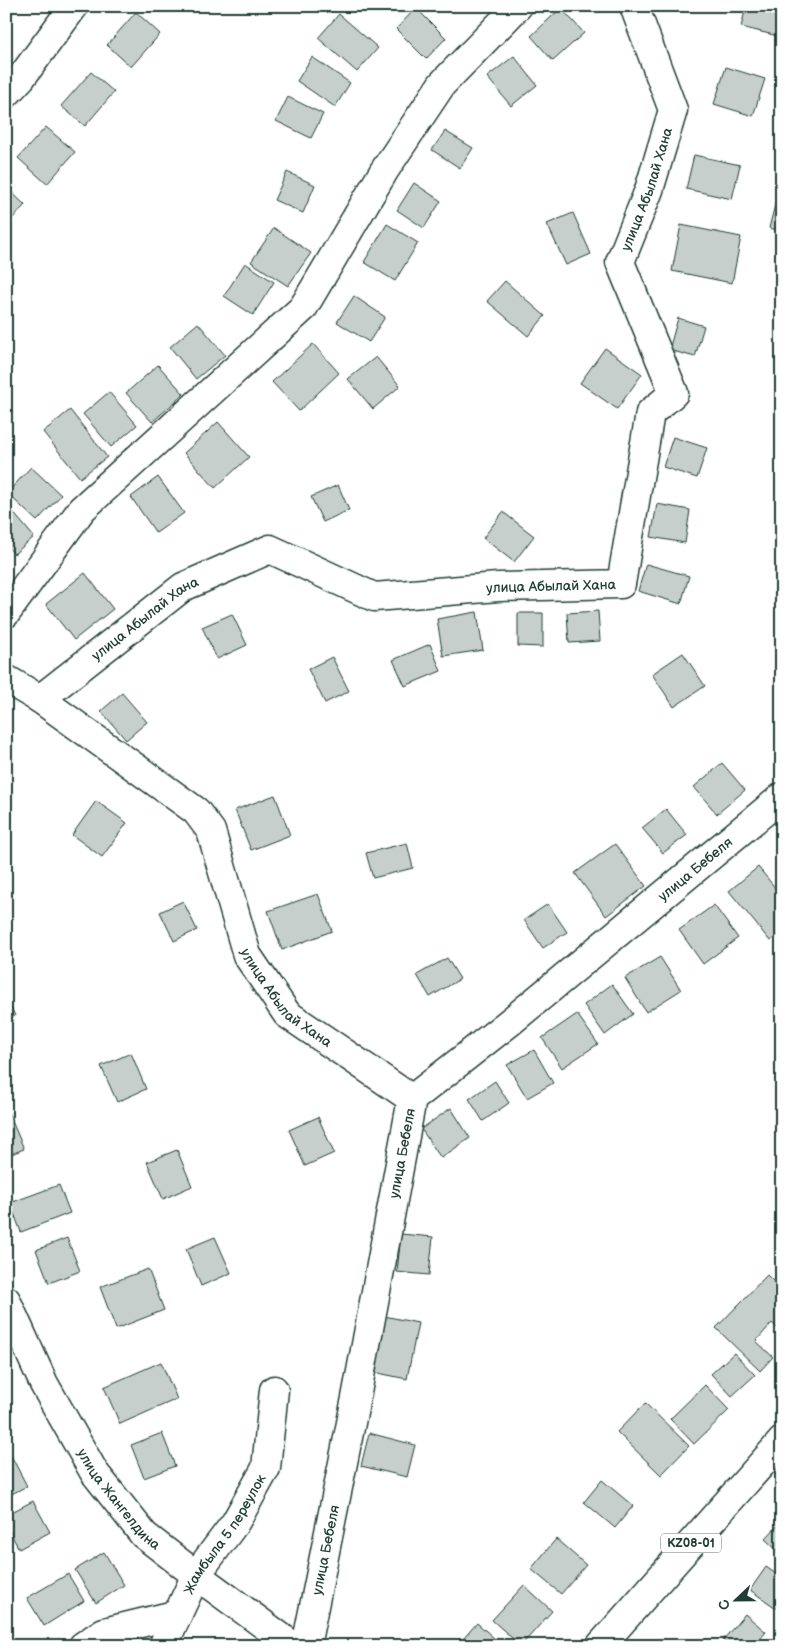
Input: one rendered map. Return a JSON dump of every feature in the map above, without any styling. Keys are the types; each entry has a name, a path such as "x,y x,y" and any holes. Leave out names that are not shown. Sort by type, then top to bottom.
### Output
{"street":[{"path":"11,77 74,6"},
{"path":"6,613 82,509 303,308 384,171 442,84 518,6"},
{"name":"улица Абылай Хана","path":"40,699 183,587 270,549 374,597 498,587 621,584 650,413 674,393 620,262 649,190 674,110 634,6"},
{"name":"улица Абылай Хана","path":"6,679 40,699 196,811 211,831 247,955 287,1014 412,1099"},
{"name":"улица Бебеля","path":"306,1646 356,1398 412,1099 510,1022 782,798"},
{"name":"улица Жангелдина","path":"6,1300 44,1384 94,1472 144,1535 293,1646"},
{"name":"Жамбыла 5 переулок","path":"164,1646 196,1575 235,1523 266,1468 274,1390"},
{"name":"KZ08-01","path":"600,1646 782,1441"},
{"path":"84,1646 104,1632 178,1614"}],"building":[{"path":"746,7 782,16 782,37 741,27"},
{"path":"416,8 446,38 426,59 396,29"},
{"path":"561,8 584,33 553,61 531,36"},
{"path":"136,12 160,34 131,67 107,45"},
{"path":"339,14 378,48 357,72 318,38"},
{"path":"514,56 537,85 511,106 487,77"},
{"path":"312,57 350,83 335,107 297,81"},
{"path":"726,67 765,79 753,116 714,104"},
{"path":"91,72 114,92 85,126 61,106"},
{"path":"288,97 323,114 311,138 276,121"},
{"path":"46,127 75,152 47,184 18,158"},
{"path":"445,131 473,148 460,168 432,150"},
{"path":"694,155 740,165 732,199 686,189"},
{"path":"287,172 315,185 303,213 274,200"},
{"path":"782,178 782,231 769,228"},
{"path":"414,183 441,201 424,228 397,210"},
{"path":"6,187 25,205 6,225"},
{"path":"573,213 591,254 566,265 547,224"},
{"path":"387,224 418,243 395,281 364,262"},
{"path":"681,225 741,237 732,283 672,271"},
{"path":"274,228 311,253 288,286 251,262"},
{"path":"245,263 274,282 253,315 224,296"},
{"path":"505,281 545,316 528,336 487,301"},
{"path":"354,296 385,317 369,342 337,322"},
{"path":"678,318 704,326 695,357 669,350"},
{"path":"198,323 225,355 196,379 170,347"},
{"path":"313,344 339,373 299,411 272,382"},
{"path":"605,348 642,374 617,409 580,383"},
{"path":"376,357 400,386 373,409 348,379"},
{"path":"158,365 184,394 152,422 126,393"},
{"path":"109,392 137,425 111,447 83,414"},
{"path":"70,410 107,457 80,478 43,432"},
{"path":"218,422 249,457 215,488 184,453"},
{"path":"673,437 707,448 697,478 663,467"},
{"path":"31,467 61,495 37,521 7,493"},
{"path":"158,477 184,513 156,533 131,497"},
{"path":"338,485 349,510 323,522 311,497"},
{"path":"657,504 690,510 685,543 651,537"},
{"path":"12,511 34,537 14,554 6,545 6,516"},
{"path":"503,512 534,536 514,562 483,538"},
{"path":"646,564 689,576 681,604 638,591"},
{"path":"85,573 113,609 74,640 46,604"},
{"path":"598,611 600,641 569,643 567,613"},
{"path":"477,612 483,650 443,656 437,619"},
{"path":"518,613 543,613 543,647 518,646"},
{"path":"232,614 247,645 217,659 202,627"},
{"path":"430,644 441,671 405,686 393,660"},
{"path":"683,653 705,686 674,707 652,674"},
{"path":"332,657 349,691 325,703 308,669"},
{"path":"122,693 147,722 126,740 101,711"},
{"path":"722,763 745,790 717,814 694,787"},
{"path":"275,795 290,835 251,850 235,810"},
{"path":"96,801 127,823 102,857 72,835"},
{"path":"666,809 687,835 663,853 642,828"},
{"path":"407,843 413,868 373,878 366,853"},
{"path":"615,844 646,886 606,916 575,873"},
{"path":"758,867 782,896 782,932 770,941 729,891"},
{"path":"318,894 332,931 282,950 268,911"},
{"path":"183,901 197,930 174,941 160,912"},
{"path":"548,904 567,932 543,948 524,920"},
{"path":"714,905 738,938 703,964 679,930"},
{"path":"660,957 681,990 646,1012 625,978"},
{"path":"447,958 460,979 430,997 417,975"},
{"path":"612,984 633,1014 605,1035 584,1005"},
{"path":"6,996 15,1016 6,1020"},
{"path":"577,1014 598,1044 562,1068 542,1038"},
{"path":"534,1050 553,1083 527,1098 507,1065"},
{"path":"131,1053 146,1089 117,1102 101,1066"},
{"path":"495,1081 509,1103 483,1121 469,1099"},
{"path":"451,1108 470,1138 441,1158 421,1129"},
{"path":"8,1112 24,1149 6,1156 6,1113"},
{"path":"318,1117 334,1153 305,1166 289,1130"},
{"path":"177,1150 192,1186 163,1199 147,1162"},
{"path":"59,1185 70,1213 21,1232 10,1203"},
{"path":"401,1234 433,1237 429,1275 397,1272"},
{"path":"215,1237 231,1273 201,1286 186,1249"},
{"path":"67,1238 80,1271 49,1283 36,1250"},
{"path":"148,1269 164,1310 116,1329 100,1287"},
{"path":"767,1275 782,1290 782,1333 772,1323 756,1341 773,1357 760,1371 716,1328"},
{"path":"384,1316 418,1323 407,1379 373,1372"},
{"path":"734,1353 755,1375 732,1396 711,1374"},
{"path":"161,1362 177,1399 120,1424 104,1387"},
{"path":"705,1385 729,1410 694,1444 670,1419"},
{"path":"645,1403 689,1446 661,1475 617,1432"},
{"path":"162,1433 175,1466 144,1478 131,1445"},
{"path":"369,1433 415,1445 407,1477 361,1466"},
{"path":"6,1446 27,1486 6,1497"},
{"path":"602,1480 633,1506 615,1528 584,1502"},
{"path":"33,1501 50,1532 19,1549 6,1525 6,1515"},
{"path":"782,1521 782,1555 765,1539"},
{"path":"556,1539 586,1565 561,1594 531,1569"},
{"path":"104,1552 124,1585 96,1603 75,1570"},
{"path":"766,1567 782,1578 782,1612 750,1590"},
{"path":"68,1574 84,1601 44,1626 27,1598"},
{"path":"524,1585 552,1611 521,1646 492,1620"},
{"path":"745,1614 766,1632 754,1646 730,1646 723,1640"},
{"path":"477,1623 503,1646 457,1646"}]}
